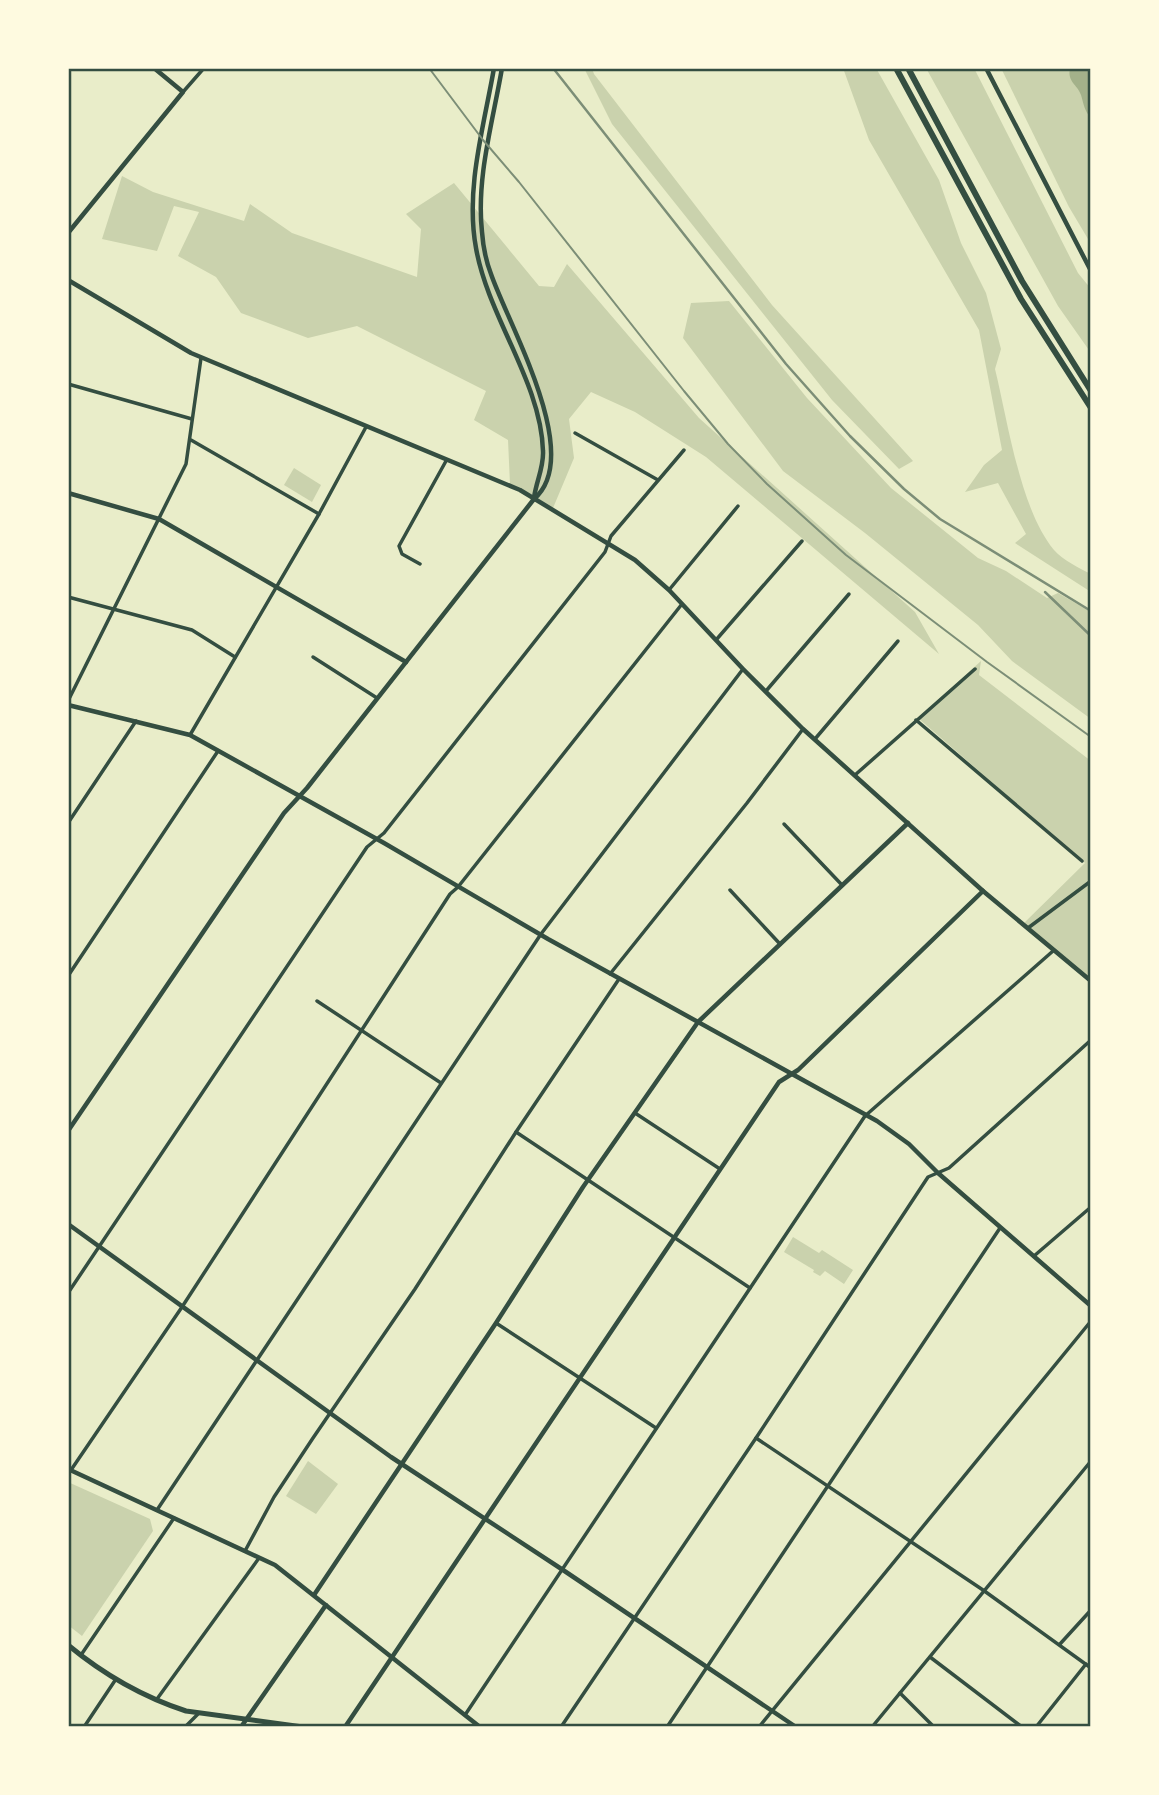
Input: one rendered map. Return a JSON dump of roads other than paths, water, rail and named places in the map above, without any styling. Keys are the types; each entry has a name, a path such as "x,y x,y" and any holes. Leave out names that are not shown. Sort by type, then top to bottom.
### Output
{"highway":[{"path":"897,68 1021,299 1091,408"},
{"path":"908,68 1022,281 1091,391"}],"main road":[{"path":"68,1645 116,1679 156,1700 199,1713 303,1727"}],"street":[{"path":"154,68 183,92"},
{"path":"68,233 204,68"},
{"path":"494,68 474,185 475,242 485,281 540,423 543,459 534,499"},
{"path":"68,1130 284,814 544,489 550,468 548,421 540,394 491,274 482,232 483,184 502,68"},
{"path":"986,68 1091,271"},
{"path":"68,280 201,358 520,490 635,560 670,590 803,729 983,891 1091,981"},
{"path":"201,358 186,464 68,703 190,735 610,974 877,1121 909,1144 938,1173 1091,1306"},
{"path":"68,384 192,419"},
{"path":"190,735 319,514 366,427"},
{"path":"575,433 658,480"},
{"path":"190,440 319,514"},
{"path":"68,1293 367,847 377,839 604,552 611,536 684,450"},
{"path":"420,564 402,554 399,546 446,461"},
{"path":"68,493 159,519 406,662"},
{"path":"670,590 738,506"},
{"path":"716,640 802,541"},
{"path":"766,691 849,594"},
{"path":"68,597 192,630 235,657"},
{"path":"480,1727 275,1565 70,1469 182,1307 450,894 682,604"},
{"path":"815,739 898,641"},
{"path":"313,657 377,698"},
{"path":"157,1510 541,934 743,668"},
{"path":"855,775 975,669"},
{"path":"916,720 1082,862"},
{"path":"68,823 136,721"},
{"path":"610,974 803,729"},
{"path":"68,976 218,751"},
{"path":"314,1595 496,1323 583,1187 590,1181 698,1022 908,823"},
{"path":"784,824 842,886"},
{"path":"1027,928 1091,881"},
{"path":"730,890 780,944"},
{"path":"345,1727 779,1082 798,1070 983,891"},
{"path":"465,1715 865,1116 1052,951"},
{"path":"245,1551 274,1497 619,979"},
{"path":"317,1001 441,1083"},
{"path":"561,1727 929,1177 949,1168 1091,1040"},
{"path":"635,1113 720,1169"},
{"path":"516,1132 750,1288"},
{"path":"1034,1256 1091,1207"},
{"path":"68,1224 402,1464 796,1727"},
{"path":"667,1727 1000,1228"},
{"path":"759,1727 1091,1321"},
{"path":"496,1323 656,1428"},
{"path":"756,1438 983,1590 1091,1668"},
{"path":"872,1727 1091,1461"},
{"path":"81,1656 174,1518"},
{"path":"156,1700 259,1558"},
{"path":"241,1727 326,1605"},
{"path":"1060,1644 1091,1610"},
{"path":"930,1657 1022,1727"},
{"path":"1036,1727 1086,1664"},
{"path":"84,1727 116,1679"},
{"path":"900,1693 934,1727"},
{"path":"185,1727 199,1713"}],"tram line":[{"path":"429,68 483,140 684,391 728,444 767,484 846,555 1091,737"}],"railway":[{"path":"553,68 786,364 850,436 904,489 940,519 1091,611"},
{"path":"1045,592 1091,636"}]}
